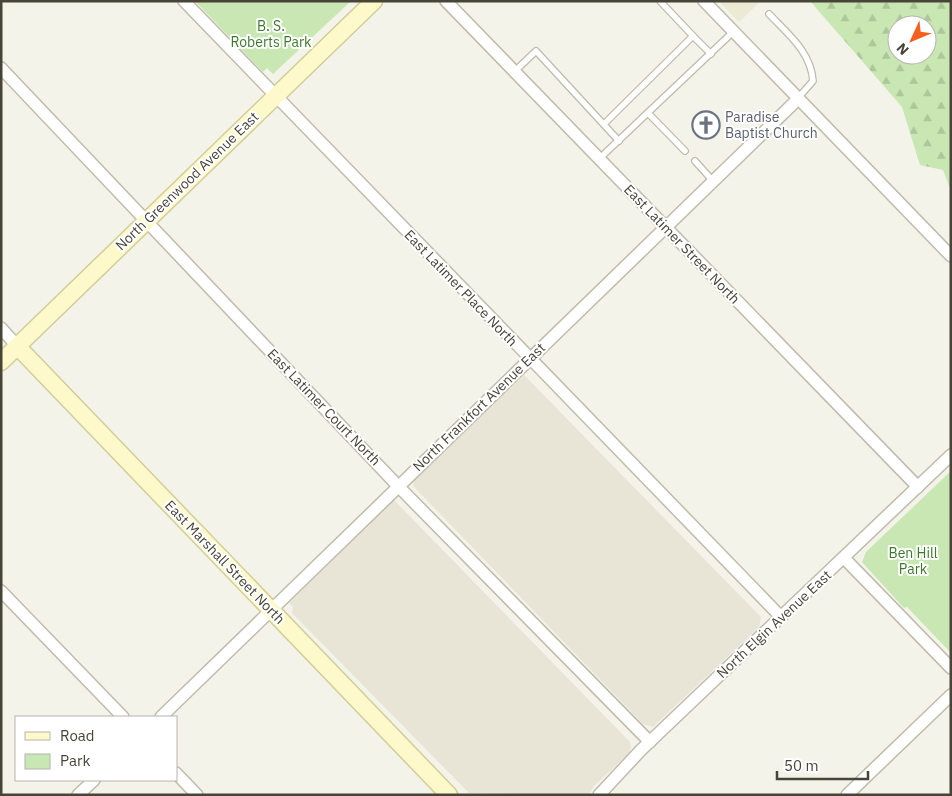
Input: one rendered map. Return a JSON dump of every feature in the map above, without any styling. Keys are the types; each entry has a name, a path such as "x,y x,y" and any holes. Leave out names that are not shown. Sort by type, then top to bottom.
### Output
{"street":[{"name":"East Latimer Place North","path":"184,1 528,359 781,617"},
{"name":"North Greenwood Avenue East","path":"1,362 374,1"},
{"name":"East Latimer Street North","path":"446,1 600,158 664,228 918,487"},
{"path":"704,1 951,256"},
{"name":"East Latimer Court North","path":"1,68 398,486 650,742"},
{"name":"North Frankfort Avenue East","path":"162,716 270,609 798,99"},
{"name":"East Marshall Street North","path":"1,328 449,795"},
{"name":"North Elgin Avenue East","path":"598,795 650,742 951,454"},
{"path":"844,558 951,668"},
{"path":"1,591 121,716"},
{"path":"846,795 951,695"},
{"path":"178,775 197,795"},
{"path":"78,795 93,781"}],"lane":[{"path":"660,1 711,54"},
{"path":"769,14 805,54 811,66 813,81 810,88 798,99"},
{"path":"600,158 733,32"},
{"path":"604,124 694,36"},
{"path":"515,71 536,51 619,141"},
{"path":"648,113 685,151"},
{"path":"695,161 714,181"}],"shaded area":[{"path":"719,1 761,1 739,22"},
{"path":"524,375 761,617 759,627 653,727 643,724 413,486 414,481"},
{"path":"394,500 630,742 629,753 594,786 589,795 469,793 292,613 293,607 289,603"}],"green space":[{"name":"B. S. Roberts Park","path":"195,1 351,1 273,74 267,68 263,72"},
{"path":"810,1 951,1 951,191 943,170 920,165 902,107"},
{"name":"Ben Hill Park","path":"951,471 951,653 907,607 904,608 862,562 866,552"}],"place":[{"name":"Paradise Baptist Church","path":"706,125"}]}
